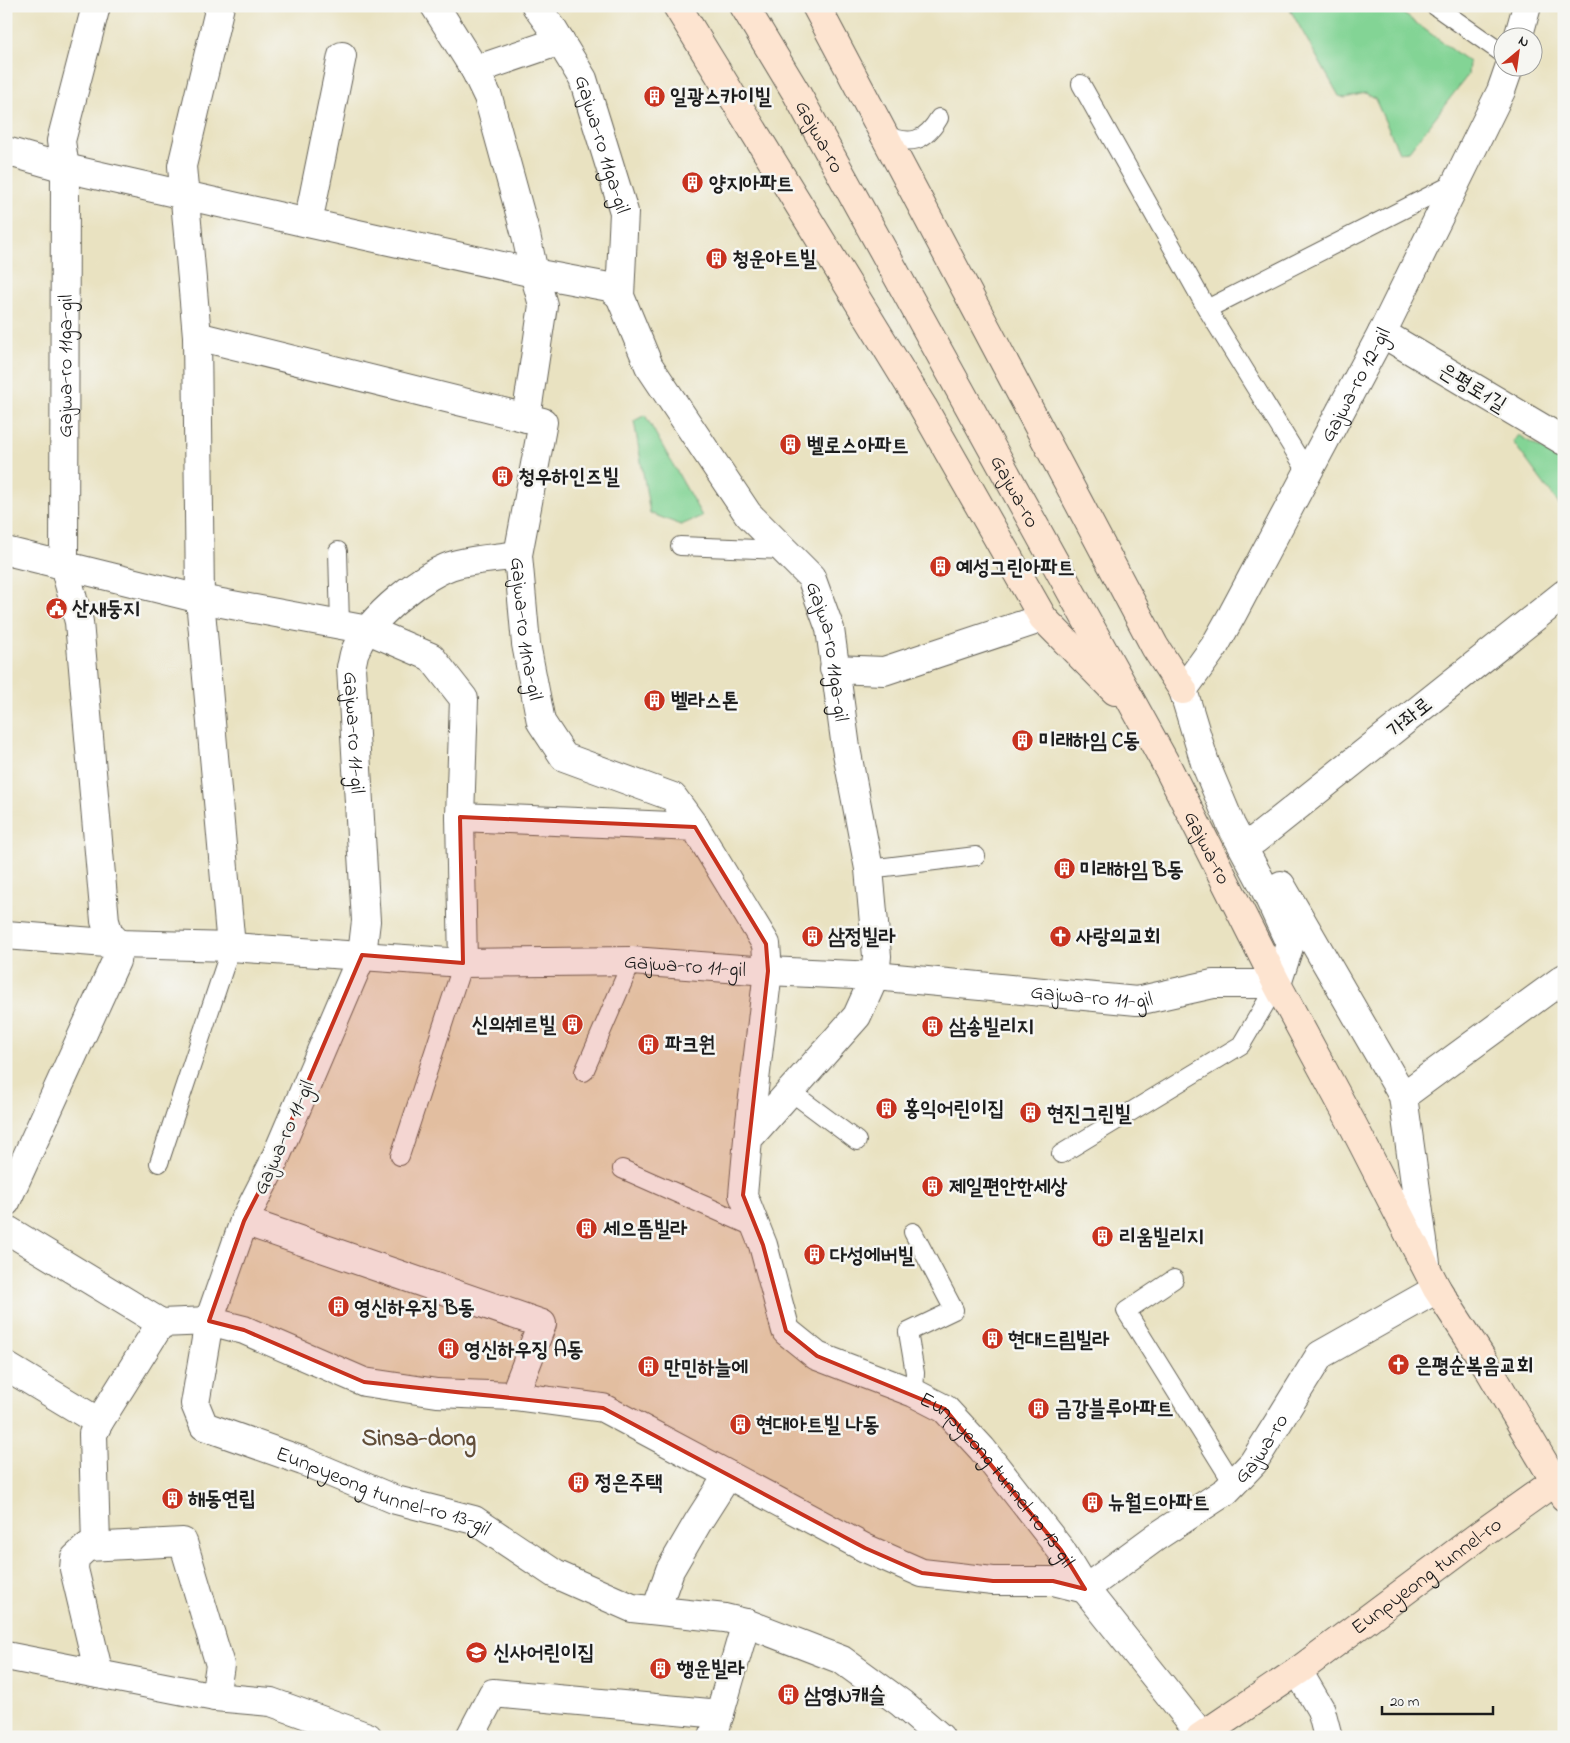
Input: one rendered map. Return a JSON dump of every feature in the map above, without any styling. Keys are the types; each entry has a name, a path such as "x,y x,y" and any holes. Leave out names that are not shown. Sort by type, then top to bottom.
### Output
{"main road":[{"path":"677,6 923,407 1043,618 1140,717"},
{"name":"Gajwa-ro","path":"744,6 797,94 1168,768 1277,984 1354,1127 1432,1279 1561,1484"},
{"path":"816,6 1155,647 1183,690"},
{"name":"Eunpyeong tunnel-ro","path":"1202,1736 1298,1671 1481,1534 1561,1484"}],"street":[{"name":"Gajwa-ro 11ga-gil","path":"64,565 65,168 61,141 96,6"},
{"path":"220,6 182,166 186,194 197,336 200,599 231,947"},
{"path":"435,6 475,70 488,97 543,305 534,420 518,555"},
{"name":"Gajwa-ro 11ga-gil","path":"536,6 583,79 624,212 620,296 649,366 748,514 811,577 830,629 846,748 869,869 877,956 876,976"},
{"path":"1521,28 1527,6"},
{"path":"475,70 560,41"},
{"path":"308,223 342,56"},
{"name":"Gajwa-ro 12-gil","path":"1183,690 1214,647 1382,333 1458,182 1502,91 1506,78"},
{"path":"6,151 65,168 308,223 534,273 609,287 620,296"},
{"name":"은평로1길","path":"1382,333 1564,441"},
{"path":"197,336 534,420"},
{"path":"6,551 200,599 368,630 431,657 464,699 460,817 463,962"},
{"name":"Gajwa-ro 11na-gil","path":"368,630 392,604 420,582 456,565 518,555 526,644 541,722 564,757 673,797 695,827 766,944 768,972 748,1139"},
{"path":"6,1202 116,961 119,944 110,934 105,921 79,622 64,565"},
{"name":"가좌로","path":"1255,840 1564,594"},
{"path":"834,669 884,671 1043,618"},
{"name":"Gajwa-ro 11-gil","path":"209,1321 244,1221 272,1166 362,955 366,921 351,668 356,649 368,630"},
{"path":"1183,690 1201,715 1255,840 1403,1096 1564,978"},
{"name":"Gajwa-ro","path":"1183,690 1205,763 1232,826 1263,885 1290,944 1277,984"},
{"path":"460,817 695,827"},
{"name":"Gajwa-ro 11-gil","path":"6,935 119,944 231,947 463,962 632,961 768,972 876,976 1137,1001 1214,984 1277,984"},
{"path":"876,976 857,1016 748,1139 743,1195 758,1229 786,1331 817,1356 914,1393"},
{"name":"Gajwa-ro","path":"1232,1483 1253,1463 1320,1355 1432,1279 1403,1096"},
{"path":"244,1221 542,1324 514,1396"},
{"path":"6,1230 161,1323 93,1434 89,1548"},
{"name":"Eunpyeong tunnel-ro 13-gil","path":"161,1323 209,1321 244,1330 364,1382 437,1392 514,1396 603,1408 865,1548 922,1573 993,1581 1053,1581 1085,1589"},
{"name":"Eunpyeong tunnel-ro 13-gil","path":"209,1321 195,1404 204,1426 302,1460 396,1500 474,1520 555,1574 632,1608 725,1618 746,1623"},
{"path":"6,1366 99,1422"},
{"name":"Eunpyeong tunnel-ro 13-gil","path":"914,1393 945,1409 982,1449 1061,1550 1085,1589 1176,1706 1202,1736"},
{"path":"656,1610 670,1570 728,1475"},
{"path":"1085,1589 1156,1537 1226,1491 1232,1483"},
{"path":"99,1674 74,1569 75,1558 89,1548 183,1542 220,1665 215,1697"},
{"path":"470,1737 493,1694 716,1726 746,1623 842,1660 901,1703 940,1737"},
{"path":"6,1656 215,1697 271,1702 368,1737"},
{"path":"1298,1671 1320,1710 1328,1737"}],"lane":[{"path":"1435,6 1492,46"},
{"path":"1081,84 1208,309 1308,473"},
{"path":"884,134 898,141 913,140 923,137 932,130 939,118"},
{"path":"1208,309 1458,182"},
{"path":"680,546 785,550"},
{"path":"338,551 340,625"},
{"path":"869,869 976,856"},
{"path":"158,1163 231,947"},
{"path":"584,1072 632,961"},
{"path":"400,1156 463,962"},
{"name":"Gajwa-ro","path":"1061,1154 1241,1044 1277,984"},
{"path":"790,1091 857,1141"},
{"path":"622,1169 758,1229"},
{"name":"Eunpyeong tunnel-ro 13-gil","path":"913,1232 954,1310 908,1332 915,1373 914,1393"},
{"name":"Gajwa-ro","path":"1174,1279 1126,1311 1232,1483"}],"highlighted area":[{"path":"460,817 695,827 766,944 768,971 743,1195 763,1245 786,1331 817,1356 945,1409 1061,1550 1085,1589 1053,1581 993,1581 922,1573 865,1548 603,1408 364,1382 244,1330 209,1321 244,1221 272,1166 362,955 463,963"}],"green space":[{"path":"1288,6 1393,6 1469,62 1468,75 1409,151 1399,152 1375,99 1365,93 1345,98 1339,96"},
{"path":"645,415 702,516 681,525 650,513 634,421"},
{"path":"1518,435 1564,462 1564,511 1513,442"}],"place":[{"name":"일광스카이빌","path":"654,96"},
{"name":"양지아파트","path":"693,183"},
{"name":"청운아트빌","path":"716,258"},
{"name":"벨로스아파트","path":"791,445"},
{"name":"청우하인즈빌","path":"502,476"},
{"name":"예성그린아파트","path":"940,567"},
{"name":"산새둥지","path":"56,608"},
{"name":"벨라스톤","path":"655,700"},
{"name":"미래하임 C동","path":"1023,740"},
{"name":"미래하임 B동","path":"1064,869"},
{"name":"삼정빌라","path":"812,936"},
{"name":"사랑의교회","path":"1060,936"},
{"name":"신의쉐르빌","path":"572,1024"},
{"name":"삼송빌리지","path":"933,1026"},
{"name":"파크원","path":"649,1044"},
{"name":"홍익어린이집","path":"887,1108"},
{"name":"현진그린빌","path":"1031,1113"},
{"name":"제일편안한세상","path":"933,1186"},
{"name":"세으뜸빌라","path":"587,1228"},
{"name":"리움빌리지","path":"1103,1236"},
{"name":"다성에버빌","path":"814,1255"},
{"name":"영신하우징 B동","path":"338,1307"},
{"name":"현대드림빌라","path":"992,1339"},
{"name":"영신하우징 A동","path":"448,1349"},
{"name":"은평순복음교회","path":"1399,1365"},
{"name":"만민하늘에","path":"648,1367"},
{"name":"금강블루아파트","path":"1039,1408"},
{"name":"현대아트빌 나동","path":"740,1424"},
{"name":"정은주택","path":"579,1482"},
{"name":"해동연립","path":"172,1498"},
{"name":"뉴월드아파트","path":"1092,1502"},
{"name":"신사어린이집","path":"477,1652"},
{"name":"행운빌라","path":"661,1668"},
{"name":"삼영N캐슬","path":"788,1695"}],"district":[{"name":"Sinsa-dong","path":"419,1437"}]}
